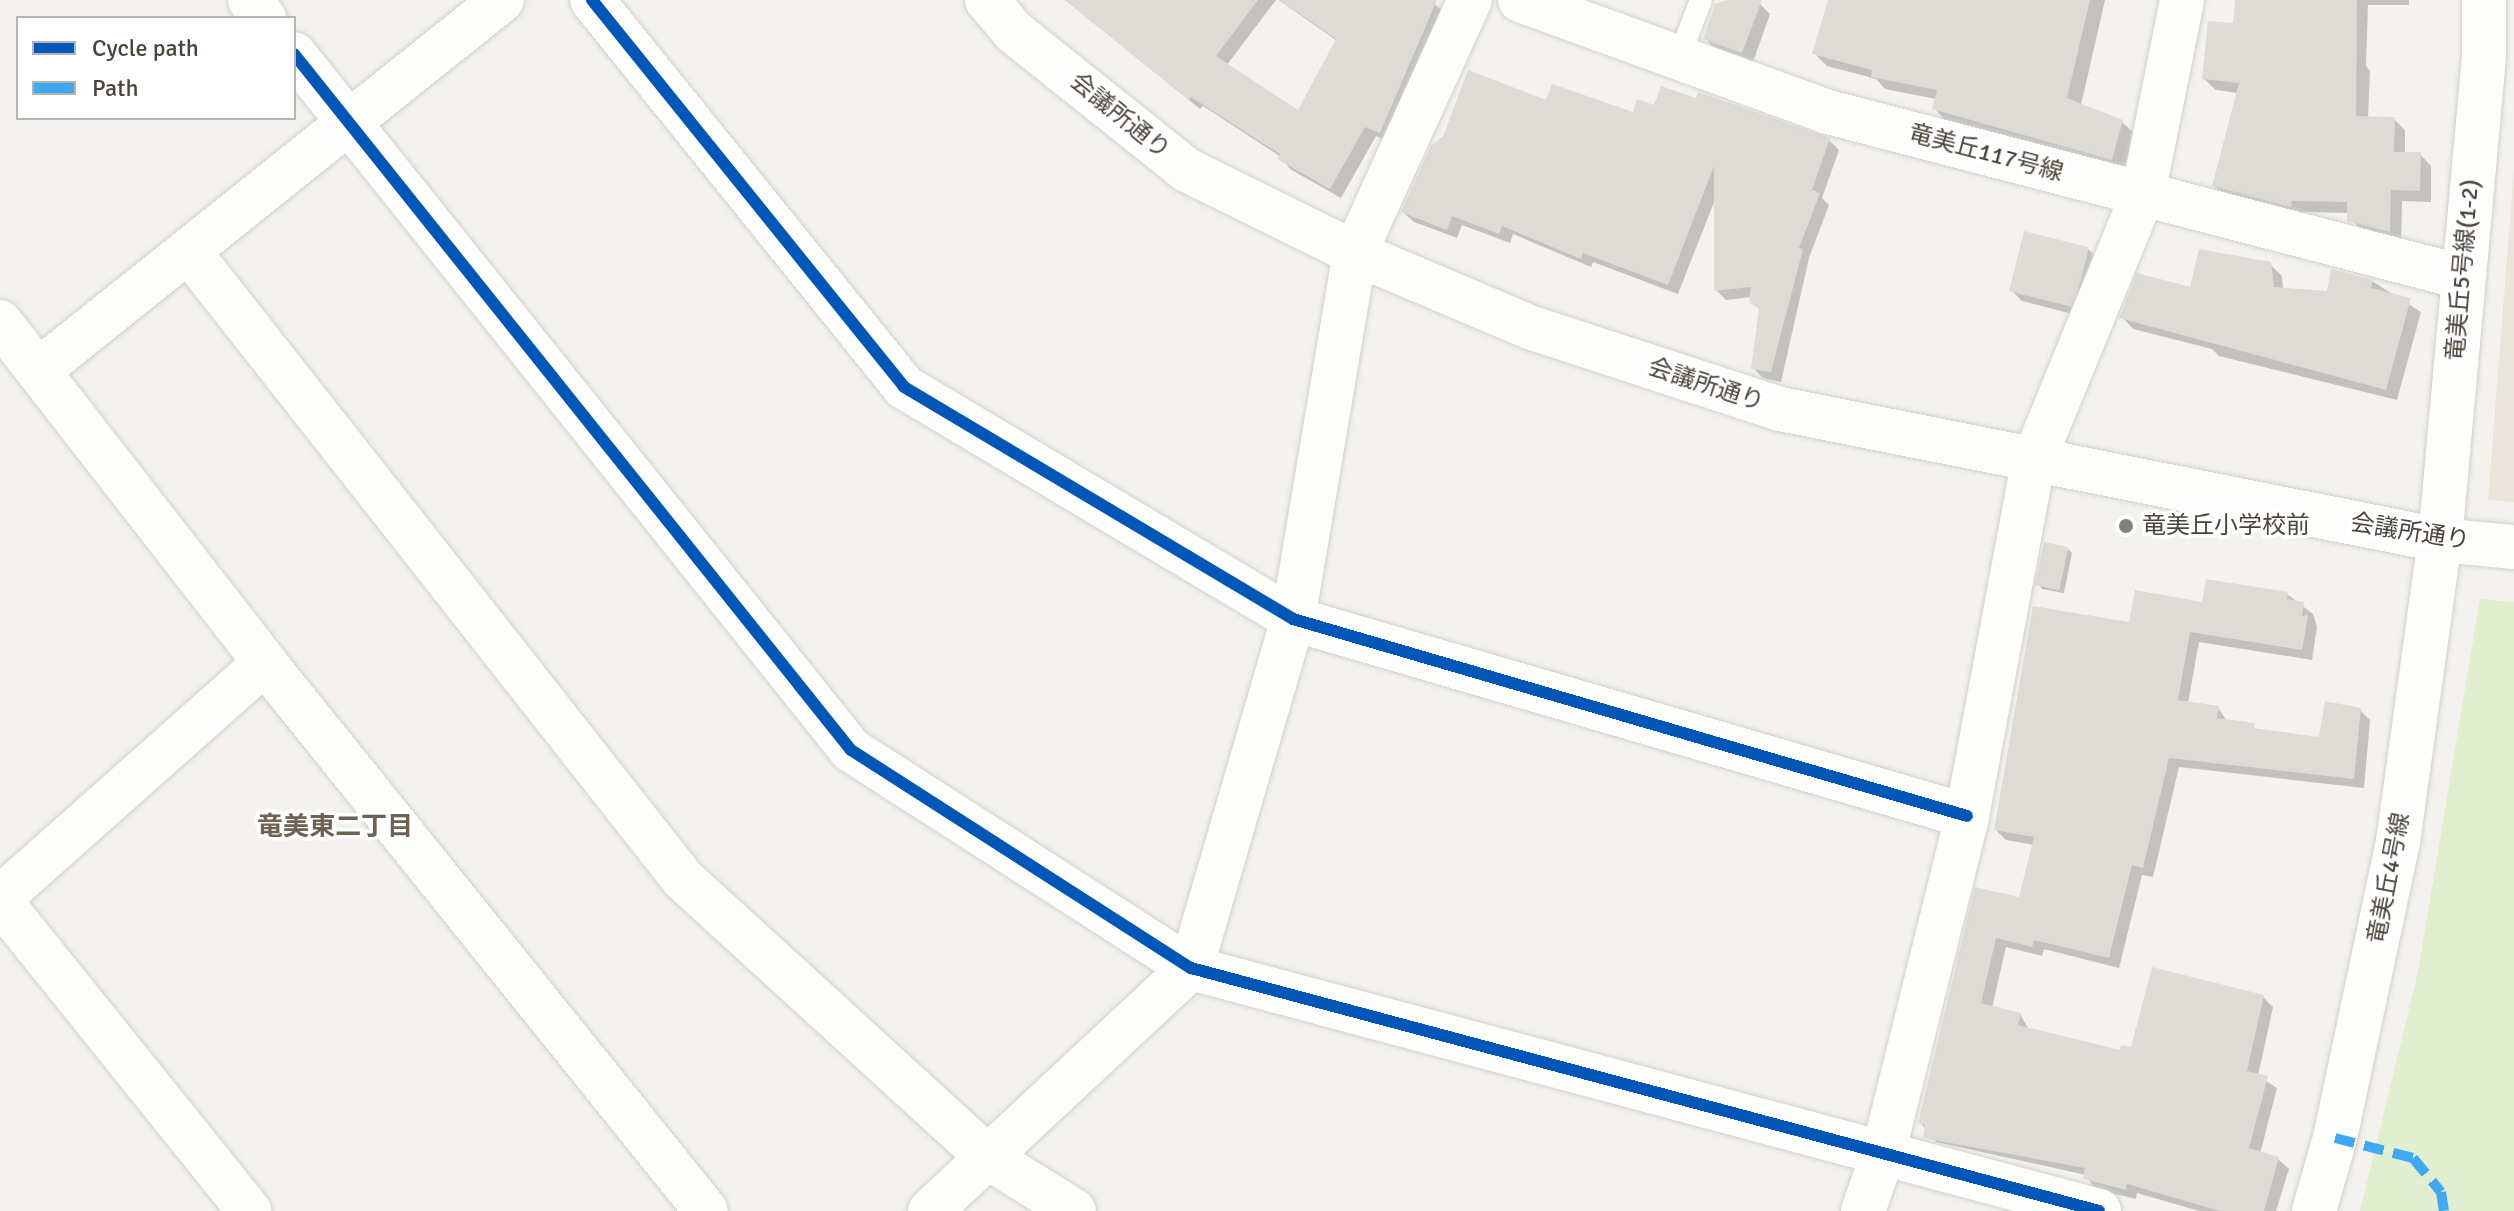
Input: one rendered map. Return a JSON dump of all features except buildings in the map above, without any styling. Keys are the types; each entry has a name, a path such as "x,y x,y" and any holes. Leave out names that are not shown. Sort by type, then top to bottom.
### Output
{"street":[{"path":"250,0 262,16"},
{"path":"39,370 190,253 502,0"},
{"path":"592,0 904,387 1293,619 1967,816"},
{"name":"会議所通り","path":"987,0 1014,32 1187,170 1355,253 1532,328 1780,409 2033,462 2440,540 2514,547"},
{"path":"930,1211 1191,968 1293,619 1355,253 1470,0"},
{"name":"竜美丘117号線","path":"1520,0 1828,112 2462,277"},
{"path":"1863,1211 1883,1154 1967,816 2033,462 2143,194 2182,0"},
{"name":"竜美丘5号線(1-2)","path":"2440,540 2484,0"},
{"path":"296,56 851,750 1191,968 2099,1211"},
{"path":"190,253 683,879 989,1158 1074,1211"},
{"path":"0,322 265,663 706,1211"},
{"name":"竜美丘4号線","path":"2314,1211 2335,1138 2398,842 2440,540"},
{"path":"249,1211 0,899 265,663"}],"lane":[{"path":"1679,57 1701,0"}],"shaded area":[{"path":"2514,169 2514,502 2488,500"}],"green space":[{"path":"2480,599 2514,602 2514,1211 2360,1211 2418,972"}],"marked path":[{"path":"2335,1138 2413,1158 2441,1192 2444,1211"}],"cycle path":[{"path":"592,0 904,387 1293,619 1967,816"},
{"path":"296,56 851,750 1191,968 2099,1211"}],"place":[{"name":"竜美丘小学校前","path":"2126,526"}],"district":[{"name":"竜美東二丁目","path":"335,828"}]}
